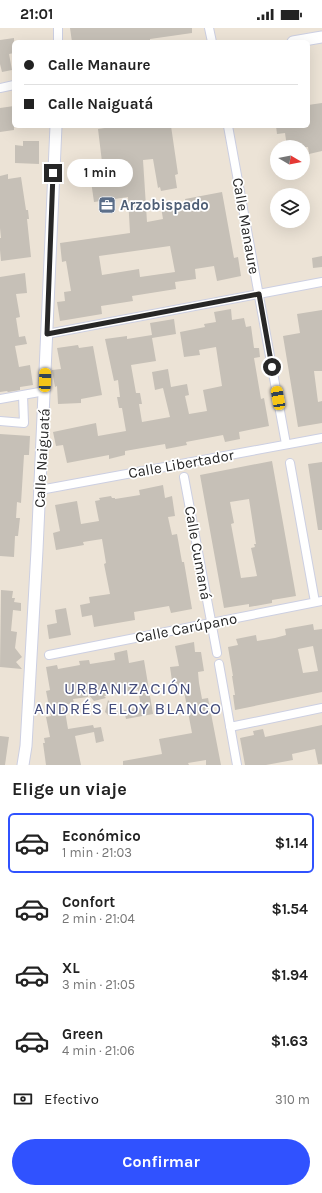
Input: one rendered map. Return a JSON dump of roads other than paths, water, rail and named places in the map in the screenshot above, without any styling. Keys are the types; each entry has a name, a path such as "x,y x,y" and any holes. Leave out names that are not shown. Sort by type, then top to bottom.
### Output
{"street":[{"path":"58,28 58,40"},
{"path":"209,28 212,40"},
{"path":"304,40 322,37"},
{"path":"0,88 12,86"},
{"name":"Calle Naiguatá","path":"23,765 26,738 40,490 56,128"},
{"name":"Calle Manaure","path":"228,128 286,444"},
{"path":"47,334 322,282"},
{"path":"0,399 45,391"},
{"path":"0,422 24,423 23,395"},
{"name":"Calle Libertador","path":"40,490 322,438"},
{"path":"290,463 318,602"},
{"name":"Calle Cumaná","path":"184,477 217,653"},
{"name":"Calle Carúpano","path":"49,655 318,602"},
{"path":"219,664 237,765"},
{"path":"230,727 322,708"}],"place":[{"name":"Arzobispado","path":"107,205"}],"district":[{"name":"URBANIZACIÓN ANDRÉS ELOY BLANCO","path":"128,698"}]}
